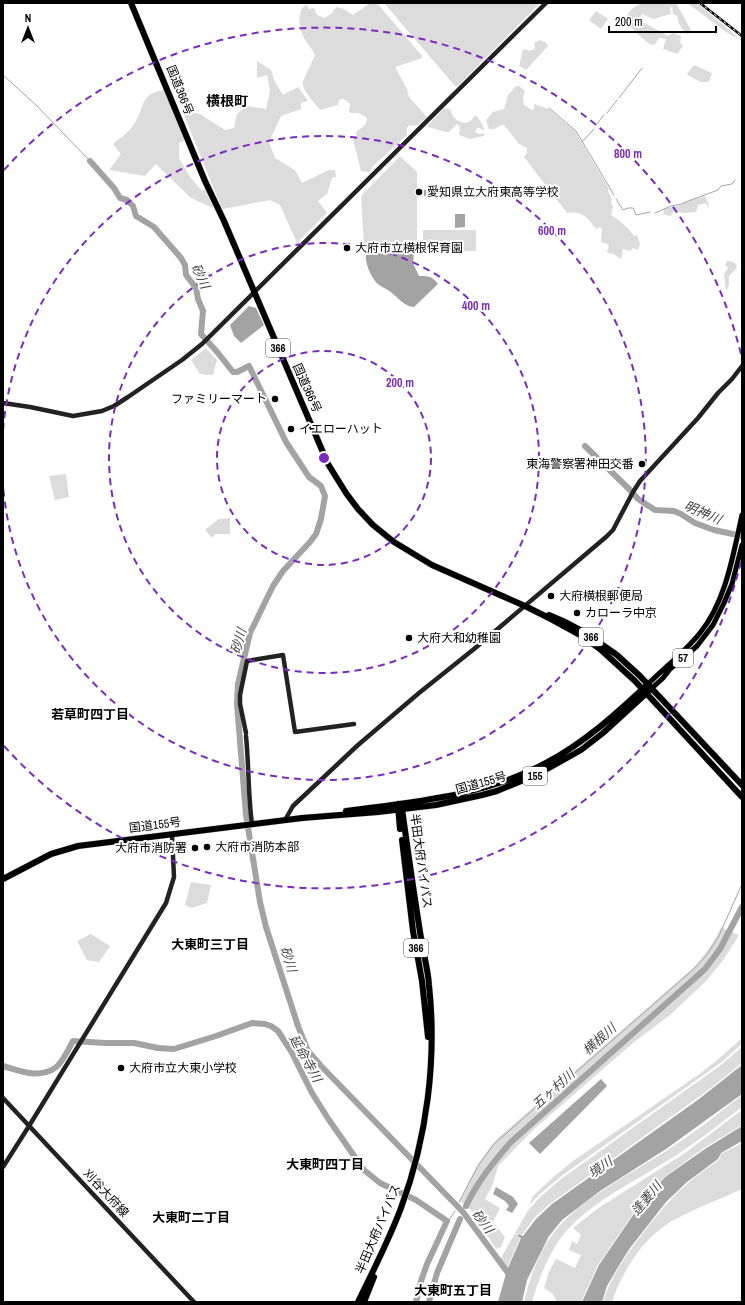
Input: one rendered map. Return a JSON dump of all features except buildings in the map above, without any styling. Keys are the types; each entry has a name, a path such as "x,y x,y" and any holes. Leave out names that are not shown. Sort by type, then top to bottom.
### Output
{"highway":[{"name":"国道366号","path":"131,3 202,175 224,221 328,464 358,509 373,525 412,554 432,565 525,606 588,640 647,689"},
{"path":"647,689 742,785"},
{"path":"647,689 742,797"},
{"name":"国道155号","path":"3,879 41,859 71,848 89,844 172,835 327,814 448,803 497,791 538,774 581,750 603,733 647,689"},
{"name":"半田大府パイパス","path":"358,1302 403,1202 415,1165 420,1143 427,1092 428,1033 413,930 399,807"},
{"name":"366","path":"354,1302 394,1224"},
{"name":"366","path":"364,1302 394,1224"}],"main road":[{"name":"57","path":"647,689 692,643 705,627 716,607 725,584 742,516"},
{"name":"57","path":"647,689 663,678 670,669 697,646 713,625 732,584 742,545"}],"street":[{"path":"3,403 73,416 102,411 114,406 182,360 204,342 546,3"},
{"path":"285,820 293,806 358,746 613,530 640,481 698,418 742,366"},
{"path":"252,824 249,803 249,763 246,735 240,704 240,695 247,661 283,655 295,732 354,724"},
{"path":"3,1167 166,903 174,877 172,835"},
{"name":"刈谷大府線","path":"3,1098 194,1302"}],"shaded area":[{"path":"370,3 377,3 422,56 422,58 395,67 407,89 409,97 427,117 417,126 409,125 407,128 407,135 372,167 370,172 361,171 353,139 357,135 356,132 366,124 366,117 358,113 349,112 350,104 346,100 342,99 339,100 338,105 320,110 304,88 303,81 315,55 303,36 299,20 300,12 304,6 307,5 309,9 314,8 317,15 325,18 332,13 336,7 344,9 353,15"},
{"path":"384,3 540,3 458,86 455,86"},
{"path":"642,3 676,3 691,30 691,32 687,34 679,24 677,16 673,14 672,7 670,8 671,14 653,19 642,14 639,19 667,36 673,33 681,36 680,43 683,46 677,54 663,49 666,39 659,38 655,44 651,45 633,30 627,19 628,14 633,8"},
{"path":"687,3 697,3 741,40 729,34"},
{"path":"596,11 608,19 601,29 589,20"},
{"path":"540,40 545,42 548,46 526,70 519,66 523,49 534,49 534,43"},
{"path":"257,61 271,70 275,82 283,95 298,87 308,101 301,103 301,109 281,116 269,142 275,158 295,170 302,183 329,170 335,170 336,177 332,178 327,194 318,201 327,213 297,243 280,205 270,200 222,209 182,110 200,114 225,130 234,128 237,114 247,106 266,109 270,91 267,75 257,78"},
{"path":"694,65 712,73 709,82 700,82 687,74"},
{"path":"516,86 519,86 525,91 523,97 524,105 532,110 534,109 534,104 549,109 575,131 609,189 608,191 613,207 611,215 624,224 634,236 637,235 640,244 638,250 633,248 630,251 623,249 621,259 612,253 607,252 609,245 601,242 602,229 600,227 596,229 587,218 581,214 567,213 524,157 527,153 527,148 519,144 504,125 494,129 489,129 486,120 493,112 504,109 508,95"},
{"path":"164,90 185,140 179,143 179,158 190,177 202,191 206,189 214,206 213,208 191,198 156,164 145,176 109,170 121,154 113,144 132,127 146,99 156,92"},
{"path":"444,108 449,109 458,121 465,123 472,120 474,116 477,116 483,126 484,131 477,128 475,132 479,134 484,133 484,136 470,139 459,135 460,127 457,124 449,132 428,127 428,125"},
{"path":"400,156 417,172 417,246 364,247 361,196"},
{"path":"705,196 709,205 708,208 706,203 698,205 696,212 684,213 674,211 670,216 663,214 664,209 682,205 683,203"},
{"path":"423,230 476,230 476,251 427,251 427,245 423,245"},
{"path":"727,261 734,262 737,266 729,276 729,285 726,291 724,274 728,268 725,265"},
{"path":"206,348 217,360 213,375 200,374 191,360"},
{"path":"66,474 69,497 55,500 49,476"},
{"path":"230,518 230,534 215,534 212,538 205,530 219,519"},
{"path":"191,882 211,885 207,903 191,908 185,905"},
{"path":"721,927 739,935 724,959 706,981 670,1015 633,1043 533,1130 498,1166 493,1184 485,1199 500,1208 493,1222 505,1237 501,1247 496,1249 471,1210 460,1201 478,1164 498,1138 693,968 709,949"},
{"path":"91,934 110,946 99,962 87,960 77,941"},
{"path":"742,1038 742,1044 719,1064 560,1177 529,1206 533,1196 573,1161 698,1075"},
{"path":"742,1047 742,1063 711,1088 551,1203 535,1217 522,1235 517,1233 516,1236 520,1238 507,1268 501,1258 527,1212 539,1198 561,1179 721,1065"},
{"path":"742,1095 742,1107 681,1152 597,1204 572,1225 558,1242 548,1260 532,1302 524,1302 528,1285 537,1261 550,1238 560,1225 587,1201 666,1151"},
{"path":"742,1110 742,1125 704,1148 664,1177 641,1202 598,1265 581,1302 557,1302 553,1294 544,1288 548,1274 556,1259 575,1268 581,1255 569,1250 572,1241 577,1244 581,1235 573,1228 597,1209 685,1153"},
{"path":"742,1143 742,1189 674,1220 653,1235 644,1244 628,1266 616,1290 612,1302 603,1302 611,1281 623,1261 650,1224 668,1203 691,1181 719,1160 721,1154"}],"water":[{"path":"437,185 446,185 446,190 456,190 456,196 424,196 424,190 437,190"},
{"path":"455,214 465,214 465,227 455,228"},
{"path":"368,253 414,253 413,263 419,276 430,277 438,284 414,307 407,305 375,281 367,265 366,255"},
{"path":"249,306 256,308 264,325 241,343 234,336 230,325"},
{"path":"742,1065 742,1094 666,1149 600,1191 562,1220 549,1236 527,1280 522,1302 498,1302 507,1270 521,1238 517,1236 518,1234 523,1236 536,1219 552,1204 699,1099"},
{"path":"601,1079 607,1086 540,1154 529,1143"},
{"name":"逢妻川","path":"742,1126 742,1141 721,1153 718,1159 687,1182 666,1202 630,1248 607,1286 602,1302 582,1302 599,1265 642,1202 665,1177 705,1149"},
{"path":"496,1187 513,1197 518,1204 512,1213 506,1210 509,1206 505,1201 493,1194"}],"waterway":[{"path":"619,98 642,68"},
{"name":"砂川","path":"3,75 36,105 90,161"},
{"path":"607,113 617,100"},
{"path":"549,108 576,131 614,195"},
{"path":"596,125 604,115"},
{"path":"582,142 594,129"},
{"name":"砂川","path":"90,161 114,188 120,198 127,200 133,206 136,216 154,227 181,258 185,265 186,275 196,288 198,299 203,311 201,334 233,372 237,372 249,366 286,442 309,477 321,486 325,496 321,519 316,534 283,571 273,586 250,633 238,684 237,704 246,815 260,902 266,927 298,1026 308,1051 463,1212 511,1277"},
{"path":"655,213 718,190 721,186 732,184 735,180"},
{"path":"616,199 623,210 633,208 636,215 650,212"},
{"name":"明神川","path":"585,446 638,499 655,510 674,511 695,523 714,530 742,536"},
{"name":"横根川","path":"459,1202 478,1166 494,1144 695,968 705,957 718,938 742,884"},
{"name":"五ヶ村川","path":"466,1206 486,1172 511,1142 705,969 720,949 742,907"},
{"name":"延命寺川","path":"3,1066 36,1074 49,1071 58,1066 73,1041 134,1043 158,1048 174,1049 252,1023 271,1026 278,1031 291,1051 312,1093 364,1170 380,1183 416,1200 447,1221 427,1264 416,1302"},
{"name":"横根川","path":"447,1223 455,1211"},
{"name":"五ヶ村川","path":"429,1302 437,1273 460,1219"}],"railway":[{"path":"700,3 742,36"}],"place":[{"name":"愛知県立大府東高等学校","path":"419,192"},
{"name":"大府市立横根保育園","path":"347,248"},
{"name":"ファミリーマート","path":"275,399"},
{"name":"イエローハット","path":"291,429"},
{"name":"東海警察署神田交番","path":"642,464"},
{"name":"大府横根郵便局","path":"551,596"},
{"name":"カローラ中京","path":"577,613"},
{"name":"大府大和幼稚園","path":"409,638"},
{"name":"大府市消防本部","path":"207,847"},
{"name":"大府市消防署","path":"195,848"},
{"name":"大府市立大東小学校","path":"121,1068"}],"district":[{"name":"横根町","path":"227,101"},
{"name":"若草町四丁目","path":"90,714"},
{"name":"大東町三丁目","path":"210,944"},
{"name":"大東町四丁目","path":"325,1164"},
{"name":"大東町二丁目","path":"191,1217"},
{"name":"大東町五丁目","path":"453,1290"}],"water label":[{"name":"境川","path":"600,1167"}]}
